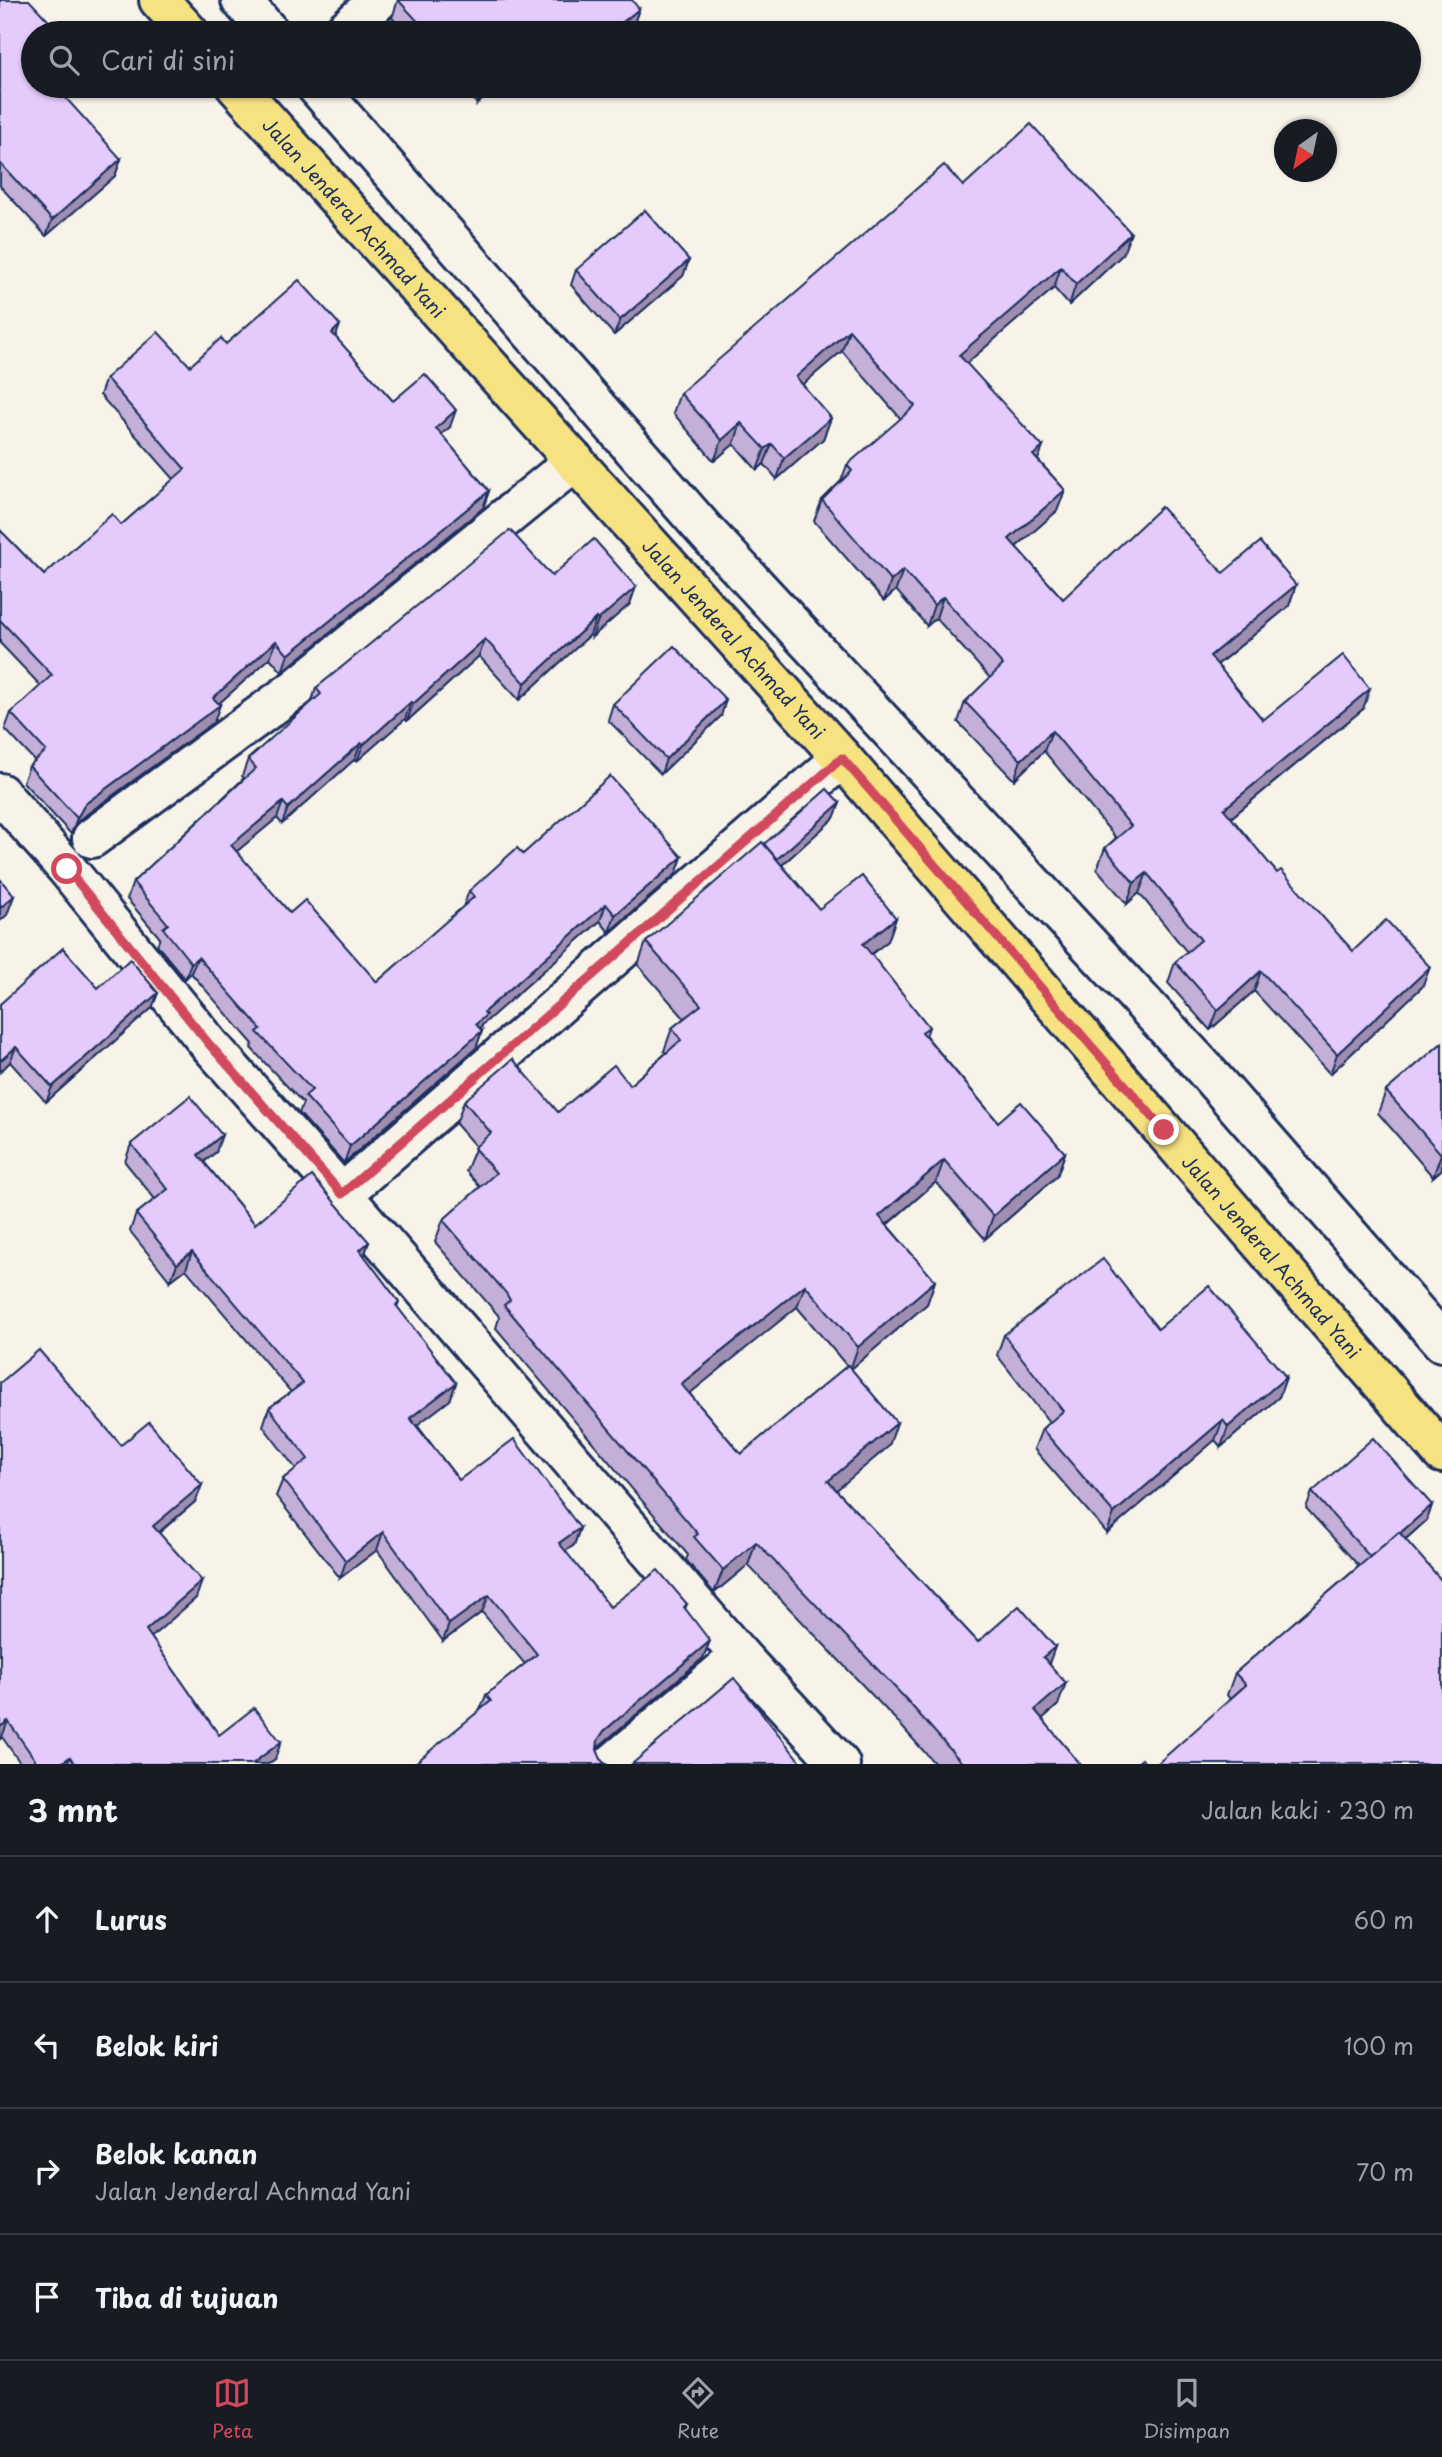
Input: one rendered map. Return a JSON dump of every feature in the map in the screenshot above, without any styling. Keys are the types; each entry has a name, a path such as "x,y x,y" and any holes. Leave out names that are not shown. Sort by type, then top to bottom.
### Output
{"main road":[{"path":"159,0 178,21"},
{"name":"Jalan Jenderal Achmad Yani","path":"247,98 842,758 1442,1453"}],"street":[{"path":"241,0 259,21"},
{"path":"355,21 379,0"},
{"path":"326,98 706,533 1201,1065 1442,1342"},
{"path":"92,838 294,690 575,461"},
{"path":"342,1194 842,758"},
{"path":"0,793 67,869 209,1044 342,1194 740,1656 840,1764"},
{"path":"612,1764 740,1656"}],"building":[{"path":"0,0 29,0 49,21 21,21 21,98 66,98 121,159 52,220 0,163"},
{"path":"398,0 632,0 639,9 624,21 417,21"},
{"path":"1031,124 1131,233 1076,284 1061,267 959,355 1043,447 1033,455 1065,490 1009,539 1063,599 1161,507 1223,573 1260,542 1296,585 1210,656 1263,720 1343,655 1370,689 1224,809 1277,873 1281,870 1353,951 1386,920 1430,967 1337,1054 1261,971 1218,1010 1175,962 1201,940 1147,873 1134,883 1105,848 1131,826 1052,731 1021,760 965,702 1003,665 943,597 934,605 903,570 891,581 822,500 852,471 847,465 915,406 849,330 796,377 831,418 784,458 772,444 765,449 741,423 722,440 680,393 944,165 963,186"},
{"path":"645,210 689,260 620,320 576,270"},
{"path":"299,280 340,325 332,333 393,401 425,374 456,410 436,428 489,491 288,655 276,641 213,698 220,705 85,804 77,818 29,766 46,751 11,713 52,675 0,620 0,530 44,575 112,514 121,525 185,469 106,378 158,332 190,366 221,338 226,344"},
{"path":"510,530 552,576 594,539 636,587 598,620 596,618 525,683 485,639 413,704 411,702 363,745 361,743 288,808 283,802 231,845 290,913 305,900 377,982 474,897 469,891 517,848 523,854 610,776 682,857 615,915 606,904 484,1012 486,1015 476,1024 482,1031 350,1146 305,1096 312,1090 257,1032 261,1029 198,957 191,963 163,928 168,924 133,882 256,768 248,759 321,694 316,688"},
{"path":"674,646 726,700 666,759 613,704"},
{"path":"827,789 840,803 777,859 764,844"},
{"path":"762,842 819,909 862,876 896,918 863,944 929,1027 922,1032 998,1122 1021,1102 1065,1153 993,1216 944,1160 879,1216 935,1281 858,1347 805,1285 681,1384 741,1454 848,1365 897,1423 828,1481 978,1642 1019,1606 1055,1647 1043,1657 1066,1683 1035,1710 1080,1764 963,1764 904,1697 756,1542 723,1570 694,1537 698,1534 504,1305 510,1300 506,1293 443,1220 496,1173 474,1148 491,1133 464,1101 513,1059 558,1112 614,1065 630,1085 681,1040 672,1028 701,1005 646,942"},
{"path":"0,879 14,896 0,908"},
{"path":"63,948 98,988 130,959 158,993 52,1087 16,1047 0,1061 0,1004"},
{"path":"1442,1043 1442,1154 1441,1154 1386,1091"},
{"path":"190,1096 222,1135 198,1155 255,1224 312,1176 369,1242 360,1250 399,1302 396,1305 456,1383 410,1418 459,1480 514,1439 580,1528 559,1543 610,1607 658,1570 687,1604 684,1607 710,1641 604,1731 598,1740 597,1750 606,1764 414,1764 491,1701 486,1695 537,1654 489,1595 449,1624 383,1532 346,1561 283,1479 308,1459 269,1408 303,1383 192,1252 177,1264 136,1214 168,1189 131,1144"},
{"path":"1103,1259 1158,1329 1209,1286 1286,1377 1228,1427 1223,1420 1114,1513 1042,1429 1063,1411 1004,1335"},
{"path":"39,1350 121,1445 149,1422 202,1485 153,1526 202,1581 146,1630 219,1735 254,1708 281,1742 252,1764 75,1764 70,1757 60,1764 38,1764 8,1721 0,1727 0,1383"},
{"path":"1373,1438 1432,1505 1370,1557 1312,1492"},
{"path":"1399,1532 1442,1581 1442,1764 1157,1764 1246,1685 1235,1673"},
{"path":"734,1678 802,1764 632,1764"}],"route":[{"path":"67,869 209,1044 342,1194 842,758 1164,1130"}]}
